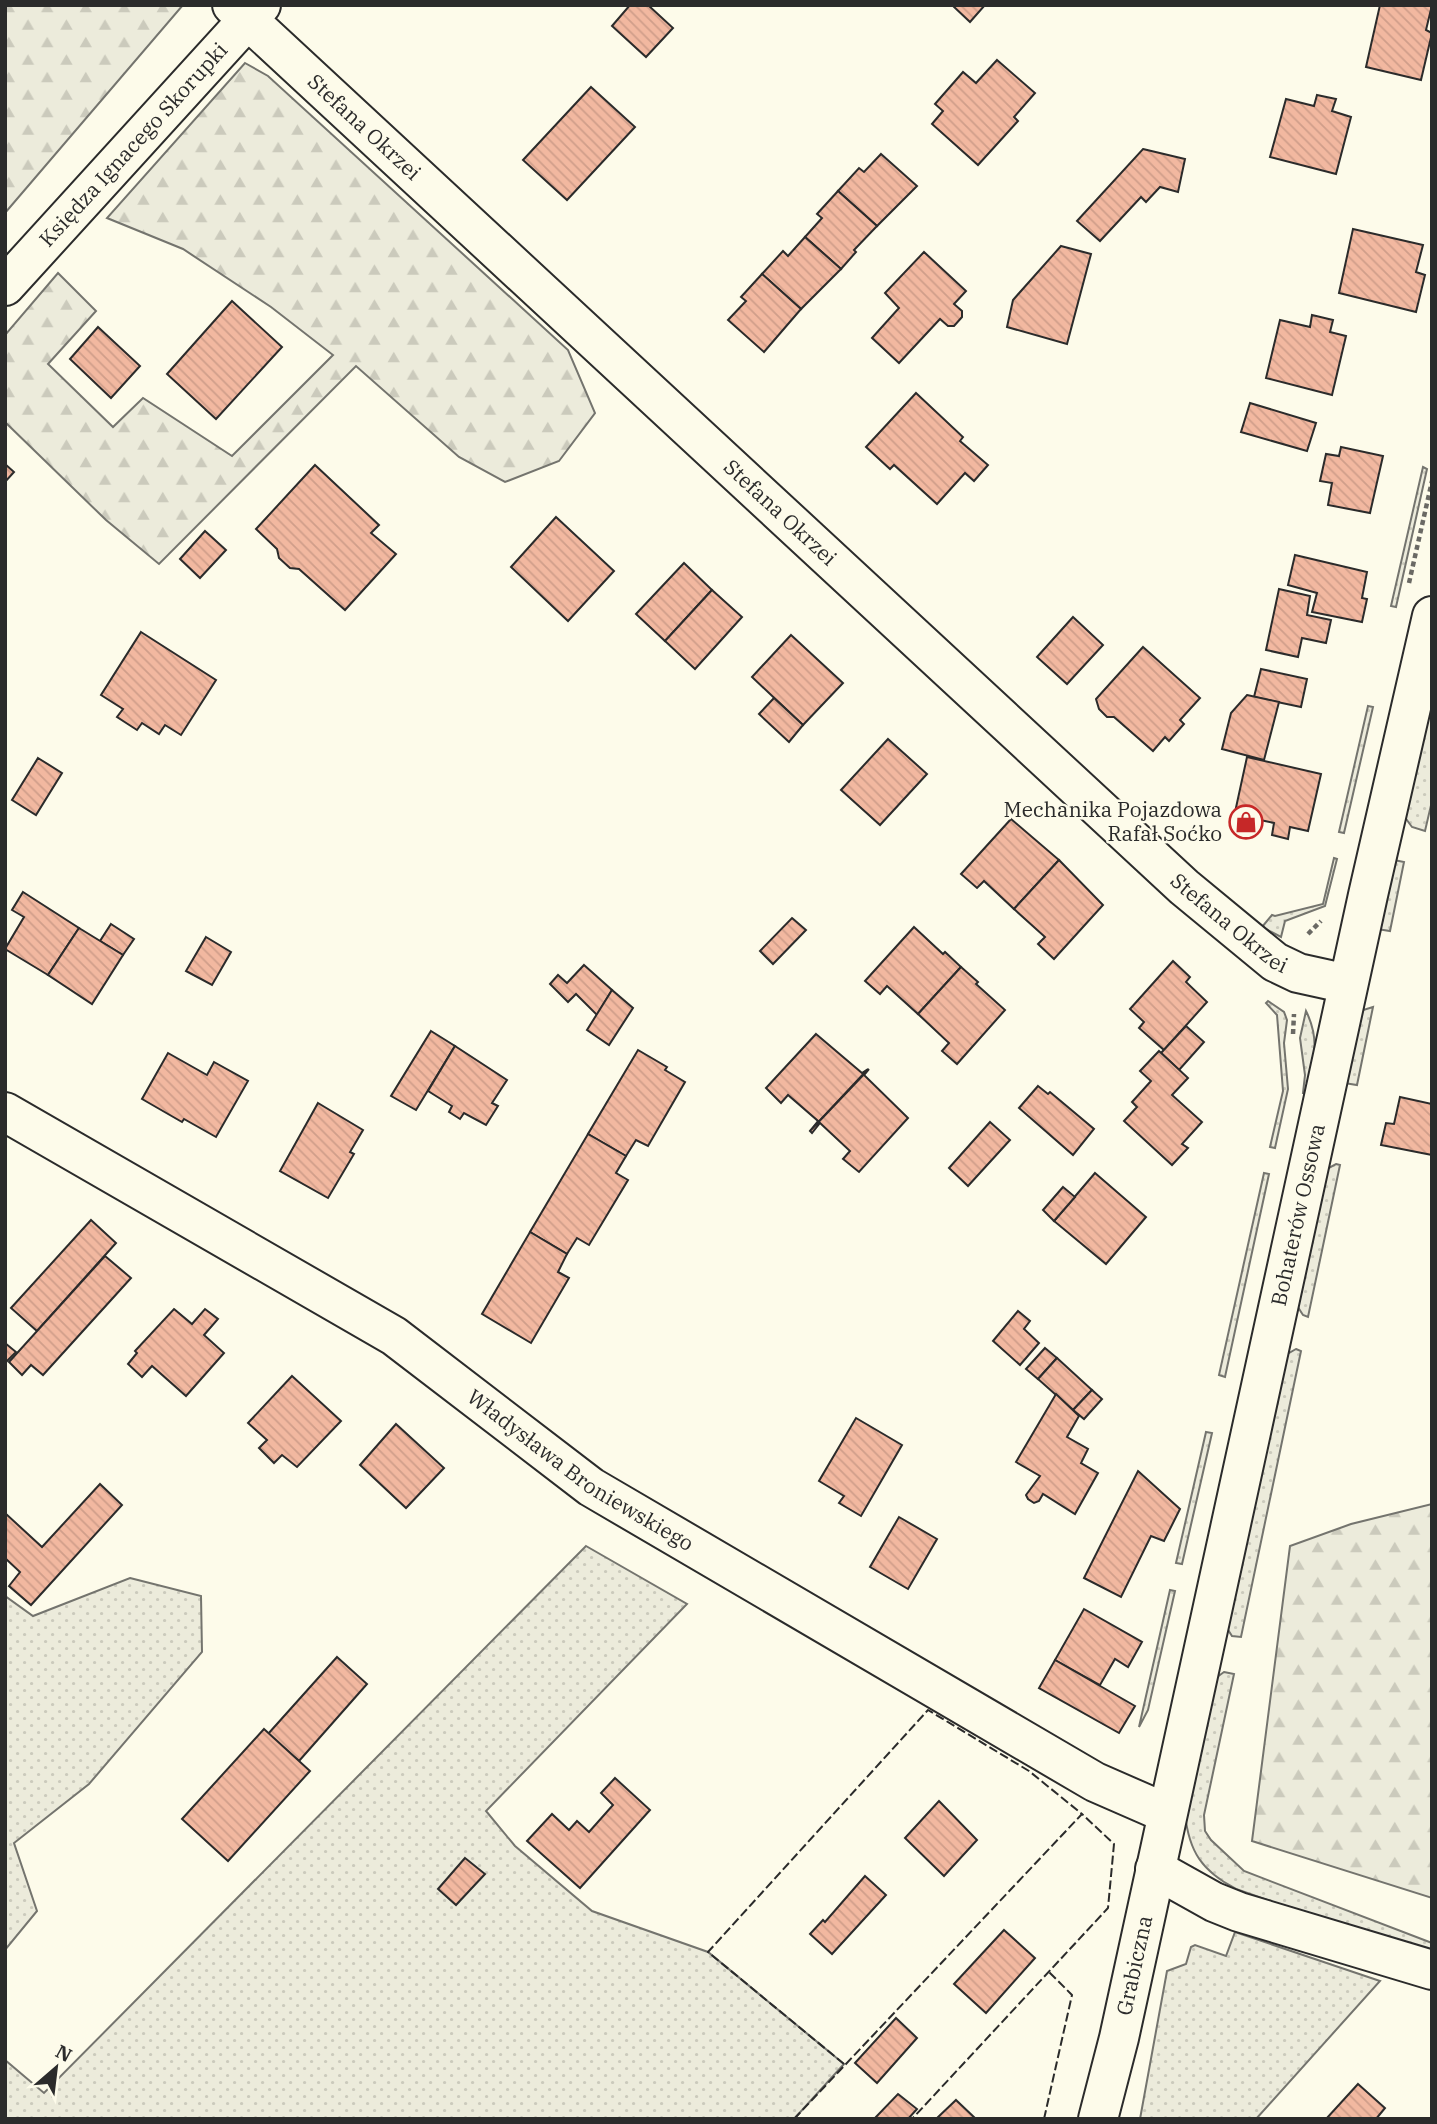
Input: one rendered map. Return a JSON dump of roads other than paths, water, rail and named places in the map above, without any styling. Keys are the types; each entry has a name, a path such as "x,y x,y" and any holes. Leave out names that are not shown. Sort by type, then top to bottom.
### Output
{"street":[{"name":"Księdza Ignacego Skorupki","path":"5,286 247,10"},
{"name":"Stefana Okrzei","path":"247,10 1184,887 1275,962 1298,973 1348,984"},
{"name":"Bohaterów Ossowa","path":"1167,1813 1348,984 1432,616"},
{"name":"Władysława Broniewskiego","path":"5,1112 394,1336 591,1487 1095,1782 1167,1813"},
{"name":"Grabiczna","path":"1098,2119 1119,2038 1167,1813"},
{"path":"1155,1869 1214,1902 1239,1912 1432,1970"}],"place":[{"name":"Mechanika Pojazdowa Rafał Soćko","path":"1246,822"}]}
